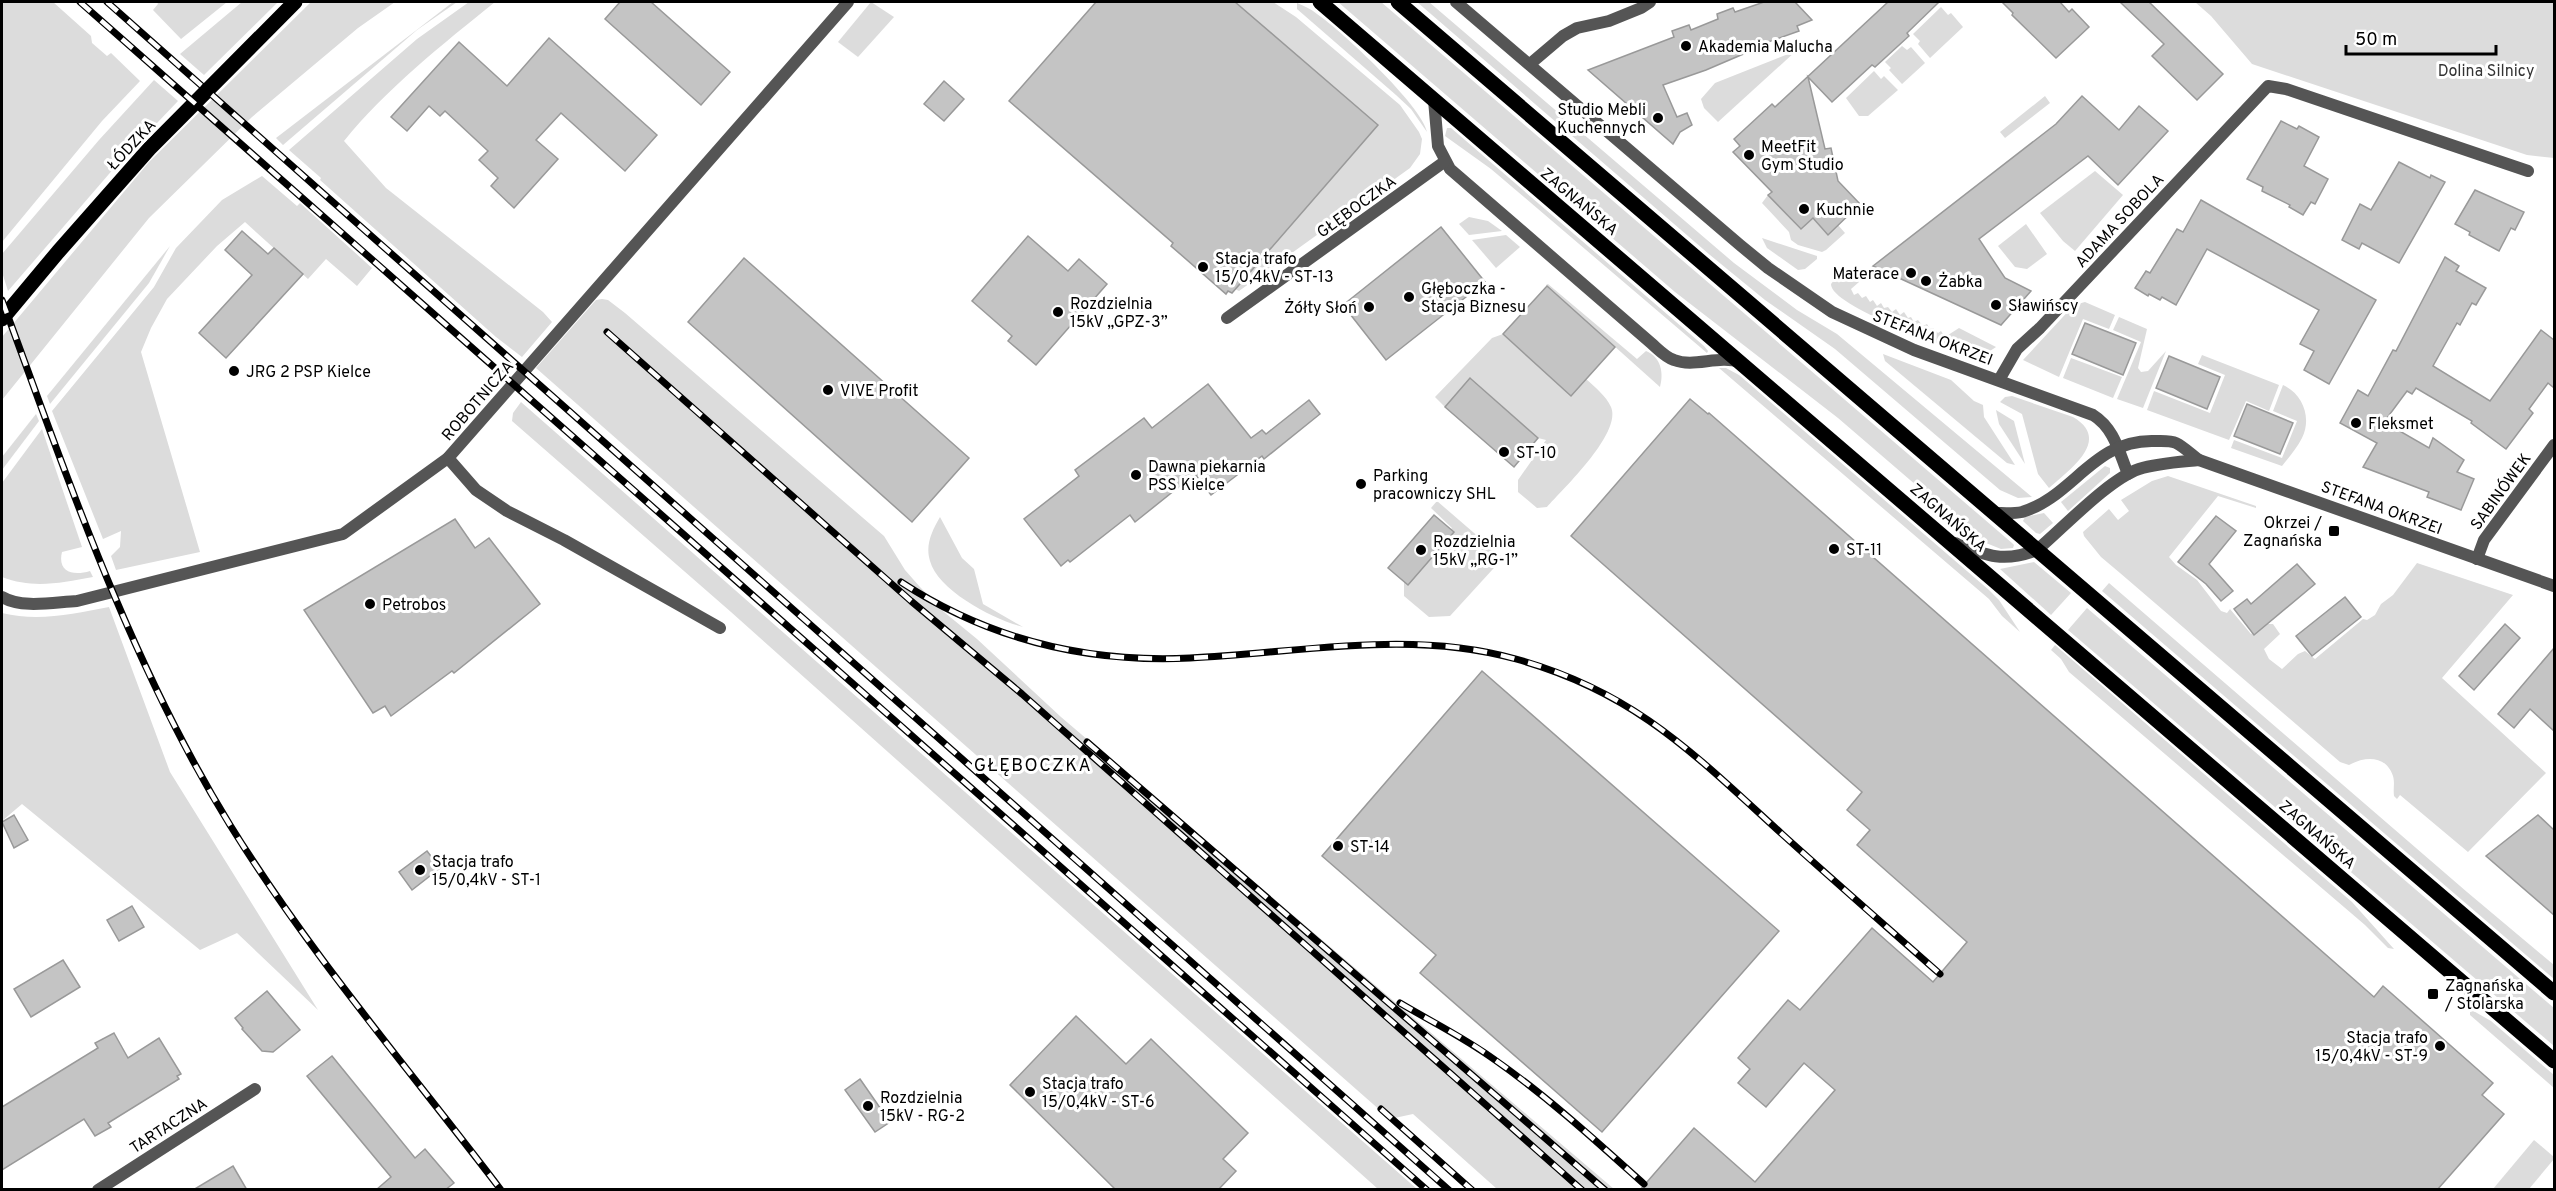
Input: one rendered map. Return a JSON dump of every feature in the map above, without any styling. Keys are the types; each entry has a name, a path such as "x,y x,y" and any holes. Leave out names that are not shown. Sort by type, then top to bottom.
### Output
{"main road":[{"name":"ŁÓDZKA","path":"2,319 149,149 295,2"},
{"name":"ZAGNAŃSKA","path":"1320,2 2554,1061"},
{"name":"ZAGNAŃSKA","path":"1398,2 2554,993"}],"street":[{"name":"ROBOTNICZA","path":"2,597 8,601 32,603 77,601 343,534 448,458 848,2"},
{"path":"1456,2 1530,64 1563,36 1577,28 1609,21 1650,2"},
{"name":"STEFANA OKRZEI","path":"1530,64 1768,268 1832,312 1914,350 2093,415 2106,425 2128,474"},
{"name":"ADAMA SOBOLA","path":"2000,380 2017,349 2040,328 2268,86 2298,93 2528,171"},
{"path":"1434,100 1438,146 1444,162 1668,357 1683,362 1724,359 1743,364"},
{"name":"GŁĘBOCZKA","path":"1227,318 1444,162"},
{"name":"STEFANA OKRZEI","path":"1994,513 2020,512 2031,508 2117,447 2129,442 2143,440 2174,442 2199,459 2554,586"},
{"name":"SABINÓWEK","path":"2477,559 2484,540 2554,445"},
{"path":"448,458 476,490 507,511 564,540 720,628"},
{"name":"STEFANA OKRZEI","path":"1948,540 1985,556 1998,558 2023,556 2037,550 2119,479 2128,474 2153,466 2199,459"},
{"name":"TARTACZNA","path":"98,1190 255,1089"}],"green space":[{"path":"2,2 53,2 91,36 92,43 107,56 111,53 140,81 102,121 2,242"},
{"path":"157,2 227,2 181,39 153,10"},
{"path":"242,2 278,2 204,75 180,54"},
{"path":"311,2 395,2 358,28 252,117 149,218 2,400 2,337 149,162"},
{"path":"453,2 457,2 417,30 283,145 276,138"},
{"path":"469,2 495,2 396,85 344,141 386,188 543,312 552,322 522,357 496,337 289,150 417,39"},
{"path":"871,2 894,17 858,57 838,42"},
{"path":"1235,2 1273,2 1296,17 1400,105 1422,139 1420,154 1410,168 1239,291 1235,289 1378,125"},
{"path":"1338,2 1381,2 2012,543 2013,548 2001,549 1981,541 1838,418 1675,292"},
{"path":"1417,2 1429,2 1734,263 1797,310 1837,334 2032,497 2018,498 2000,490 1835,349 1765,300 1710,255"},
{"name":"Dolina Silnicy","path":"2195,2 2554,2 2554,158 2527,155 2252,64 2211,16"},
{"path":"1297,3 1328,23 1380,70 1412,105 1427,132 1411,109 1297,9"},
{"path":"1941,7 1948,15 1951,13 1963,27 1930,58 1913,34"},
{"path":"1902,46 1907,50 1911,47 1925,63 1902,84 1885,62"},
{"path":"1796,51 1718,122 1704,108 1701,99 1715,83"},
{"path":"1874,71 1881,79 1884,76 1898,90 1868,116 1859,116 1846,98"},
{"path":"154,80 178,101 115,167 8,291 2,272 2,254 99,140"},
{"path":"2045,96 2050,103 2005,138 2000,132"},
{"path":"1447,128 1451,128 1704,346 1707,353 1491,169 1445,136"},
{"path":"2095,171 2123,195 2075,251 2063,241 2040,213"},
{"path":"262,176 297,206 300,203 372,268 357,286 326,259 308,279 245,222 217,246 167,299 141,352 200,552 116,570 111,556 120,547 121,531 103,539 52,411 154,287 176,248 222,200"},
{"path":"1768,195 1800,229 1813,218 1827,234 1838,225 1845,233 1822,252 1798,245 1791,240 1789,232 1762,203"},
{"path":"1469,217 1488,221 1502,231 1469,235 1459,224"},
{"path":"2026,224 2047,254 2027,269 2015,267 1998,246"},
{"path":"1506,235 1520,247 1496,268 1472,240"},
{"path":"1762,238 1817,256 1817,259 1805,269 1798,270 1767,248"},
{"path":"170,246 149,283 50,404 47,396"},
{"path":"1839,267 1848,270 1859,282 1851,289 1854,295 1858,293 1862,298 1866,296 1870,302 1873,300 1877,306 1881,303 1884,308 1888,307 1892,312 1896,309 1900,315 1904,312 1914,322 1918,320 1923,326 1927,324 1930,329 1933,328 1938,333 1941,331 1945,337 1959,328 1996,347 1984,355 1973,355 1918,336 1870,315 1836,293 1831,284 1835,279 1831,274"},
{"path":"1548,284 1637,359 1646,351 1655,357 1662,376 1660,387 1546,285"},
{"path":"596,300 608,300 625,313 884,536 905,570 944,612 977,639 1061,717 1614,1189 1497,1189 1413,1114 1390,1119 536,368"},
{"path":"2085,302 2115,315 2109,329 2083,319 2059,377 2023,360 2074,305"},
{"path":"2119,317 2147,329 2138,368 2141,372 2148,371 2166,351 2143,408 2117,399 2141,342 2113,330"},
{"path":"1503,334 1571,395 1586,379 1603,395 1611,407 1612,418 1600,445 1590,460 1547,507 1537,508 1518,492 1518,480 1546,440 1538,438 1471,378 1445,407 1435,397 1492,338"},
{"path":"1883,354 1951,380 1974,401 1983,405 1984,417 2015,465 2007,463 1885,361"},
{"path":"2202,355 2279,385 2269,411 2246,401 2229,440 2147,410 2154,391 2210,413 2225,375 2198,364"},
{"path":"2071,358 2122,377 2113,398 2063,378"},
{"path":"1719,368 1726,368 1739,375 1989,590 1999,600 2020,632 2002,616 1989,599"},
{"path":"2283,385 2296,394 2300,400 2304,407 2306,423 2300,442 2282,466 2231,448 2234,440 2282,458 2297,421 2273,411"},
{"path":"2012,396 2073,417 2084,426 2089,435 2088,445 2083,455 2049,488 2038,474 2022,414 2000,402 2005,397"},
{"path":"521,402 1417,1189 1378,1189 731,612 512,421 513,413"},
{"path":"1996,410 2014,421 2025,464 1999,424"},
{"path":"36,414 39,421 2,470 2,457"},
{"path":"42,429 82,547 62,552 62,565 64,569 73,573 90,571 93,577 36,584 2,577 2,483"},
{"path":"2105,466 2110,468 2110,473 2068,511 2061,502"},
{"path":"2168,476 2256,506 2256,508 2218,496 2169,557 2197,580 2221,611 2227,613 2230,609 2251,634 2266,624 2273,624 2280,634 2264,649 2269,659 2282,669 2298,654 2305,651 2315,659 2363,619 2367,620 2375,615 2381,604 2393,595 2417,563 2513,595 2442,678 2546,773 2468,852 2400,795 2397,799 2394,796 2393,776 2385,764 2374,759 2362,760 2349,765 2340,762 2101,557 2084,536 2083,532 2109,509 2118,520 2129,511 2121,500 2152,481"},
{"path":"1437,501 1503,558 1450,616 1429,617 1404,596 1404,582 1452,528 1431,508"},
{"path":"2044,513 2053,523 2040,534 2023,521 2025,517"},
{"path":"940,517 962,558 974,569 983,604 1023,627 998,618 969,603 944,583 935,572 928,549 932,533"},
{"path":"2034,562 2071,593 2051,615 2000,569"},
{"path":"2109,583 2554,965 2554,979 2102,591"},
{"path":"109,607 170,772 318,1010 237,933 200,950 22,804 2,821 2,613 42,617"},
{"path":"2087,608 2554,1008 2554,1046 2068,630"},
{"path":"2055,645 2352,902 2394,949 2388,948 2365,925 2069,672 2061,659 2051,650"},
{"path":"2470,1009 2491,1021 2554,1075 2554,1088 2470,1015"},
{"path":"2534,1140 2554,1159 2529,1189 2493,1189"}],"building":[{"path":"620,2 651,2 730,72 701,105 605,19"},
{"path":"1096,2 1235,2 1378,125 1232,293 1228,291 1226,294 1171,246 1173,243 1009,101"},
{"path":"1764,2 1795,2 1812,20 1797,26 1799,31 1754,47 1755,49 1706,70 1663,85 1677,117 1687,113 1692,125 1680,132 1673,144 1588,70 1674,37 1672,31 1689,25 1691,30 1718,19 1717,14 1733,8 1735,12"},
{"path":"1888,2 1939,2 1907,33 1909,36 1875,67 1872,65 1832,102 1808,77 1825,149 1831,148 1838,181 1860,204 1828,235 1813,218 1801,229 1768,195 1772,192 1733,152 1740,146 1734,139 1772,104 1775,107"},
{"path":"2002,2 2060,2 2069,12 2072,9 2089,27 2056,58 2012,15 2013,13"},
{"path":"2120,2 2149,2 2223,74 2197,100 2152,56 2164,44"},
{"path":"549,38 657,135 625,171 561,113 536,140 558,159 514,208 491,186 498,178 479,160 488,151 445,111 440,116 429,106 407,131 391,117 459,42 507,86"},
{"path":"944,81 964,99 944,121 924,104"},
{"path":"2082,96 2119,130 2139,106 2168,131 2118,185 2088,156 1979,239 2005,278 2031,291 2001,325 1873,266 2056,124"},
{"path":"2281,121 2297,129 2299,126 2319,137 2304,166 2328,179 2315,204 2311,202 2303,215 2289,207 2290,205 2262,191 2263,187 2247,179"},
{"path":"2399,162 2430,178 2431,175 2445,182 2399,263 2362,243 2359,249 2342,240 2360,204 2371,210"},
{"path":"2475,190 2524,212 2515,230 2511,228 2499,251 2469,235 2470,232 2455,224"},
{"path":"2201,200 2376,300 2329,384 2304,370 2314,351 2300,344 2319,310 2207,249 2176,305 2162,297 2160,300 2149,294 2148,296 2135,288 2146,271 2150,273 2177,229 2183,232"},
{"name":"Głęboczka - Stacja Biznesu","path":"1441,227 1485,282 1386,360 1343,305"},
{"path":"242,231 268,254 274,248 303,274 226,358 199,333 252,275 225,250"},
{"path":"1028,236 1068,271 1079,259 1107,284 1036,365 1008,341 1012,336 972,301"},
{"path":"2445,257 2459,266 2456,271 2486,288 2476,305 2472,303 2460,325 2457,323 2433,366 2490,401 2541,330 2554,340 2554,388 2548,383 2529,409 2533,413 2506,449 2471,423 2472,421 2416,388 2412,394 2407,391 2384,422 2429,448 2433,438 2464,460 2457,472 2474,479 2461,510 2427,497 2429,492 2363,467 2377,443 2340,423 2358,390 2368,396 2393,350 2396,351"},
{"name":"VIVE Profit","path":"744,258 969,458 912,522 688,322"},
{"path":"1547,286 1615,347 1571,396 1503,334"},
{"path":"2085,323 2136,343 2123,375 2072,354"},
{"path":"2169,356 2220,377 2207,409 2156,388"},
{"path":"1470,378 1538,438 1514,467 1445,407"},
{"name":"Dawna piekarnia PSS Kielce","path":"1208,384 1251,438 1262,430 1266,434 1309,400 1320,414 1264,459 1262,456 1211,495 1195,474 1135,522 1130,515 1070,562 1068,560 1061,566 1024,519 1079,476 1075,470 1144,418 1152,428"},
{"path":"1690,399 1709,413 2374,997 2383,986 2493,1083 2482,1095 2504,1114 2437,1190 1640,1190 1694,1128 1755,1182 1835,1090 1804,1063 1766,1107 1738,1083 1750,1069 1738,1058 1788,1000 1800,1010 1872,928 1933,982 1967,942 1857,845 1870,830 1847,810 1862,792 1571,536"},
{"path":"2247,404 2293,423 2280,454 2234,436"},
{"name":"Rozdzielnia 15kV „RG-1”","path":"1434,515 1454,532 1408,585 1388,568"},
{"path":"2216,516 2236,531 2209,564 2233,591 2221,601 2206,584 2178,562"},
{"path":"455,519 475,548 489,538 540,604 454,673 452,671 391,716 385,706 373,713 304,610"},
{"path":"2297,564 2315,584 2254,635 2234,609 2247,599 2251,604"},
{"path":"2345,597 2361,617 2312,656 2296,636"},
{"path":"2505,624 2520,638 2474,690 2459,676"},
{"path":"2554,648 2554,731 2530,709 2514,728 2498,714"},
{"path":"1482,671 1779,931 1602,1132 1420,973 1436,955 1322,856"},
{"path":"14,815 28,840 14,848 2,822"},
{"path":"2538,815 2554,830 2554,915 2486,856"},
{"name":"Stacja trafo 15/0,4kV - ST-1","path":"427,851 440,868 412,890 399,872"},
{"path":"132,906 144,927 119,941 107,920"},
{"path":"63,960 80,987 31,1017 14,989"},
{"path":"267,991 300,1030 273,1052 262,1051 235,1018"},
{"path":"1076,1016 1126,1064 1151,1039 1248,1133 1223,1159 1236,1171 1218,1190 1116,1190 1010,1085"},
{"path":"114,1033 128,1058 159,1038 181,1074 177,1076 179,1079 108,1123 111,1127 95,1136 84,1119 2,1170 2,1107 98,1048 95,1043"},
{"path":"332,1056 415,1158 425,1149 454,1183 445,1190 376,1190 391,1177 307,1076"},
{"name":"Rozdzielnia 15kV - RG-2","path":"860,1079 890,1122 875,1132 845,1090"},
{"path":"233,1166 247,1190 193,1190"}],"railway":[{"path":"80,2 1427,1190"},
{"path":"107,2 1449,1190"},
{"path":"2,300 103,568 161,699 194,763 230,825 293,919 501,1190"},
{"path":"607,332 911,601 1022,694 1582,1190"},
{"path":"901,582 968,619 1039,643 1076,651 1151,659 1354,645 1435,645 1476,650 1516,659 1558,673 1595,689 1629,708 1691,752 1940,974"},
{"path":"1087,742 1605,1190"},
{"path":"1400,1003 1472,1044 1515,1074 1644,1184"},
{"path":"1381,1109 1472,1190"}],"place":[{"name":"Akademia Malucha","path":"1686,46"},
{"name":"Studio Mebli Kuchennych","path":"1658,118"},
{"name":"MeetFit Gym Studio","path":"1749,155"},
{"name":"Kuchnie","path":"1804,209"},
{"name":"Stacja trafo 15/0,4kV - ST-13","path":"1203,267"},
{"name":"Materace","path":"1911,273"},
{"name":"Żabka","path":"1926,281"},
{"name":"Głęboczka - Stacja Biznesu","path":"1409,297"},
{"name":"Sławińscy","path":"1996,305"},
{"name":"Żółty Słoń","path":"1369,307"},
{"name":"Rozdzielnia 15kV „GPZ-3”","path":"1058,312"},
{"name":"JRG 2 PSP Kielce","path":"234,371"},
{"name":"VIVE Profit","path":"828,390"},
{"name":"Fleksmet","path":"2356,423"},
{"name":"ST-10","path":"1504,452"},
{"name":"Dawna piekarnia PSS Kielce","path":"1136,475"},
{"name":"Parking pracowniczy SHL","path":"1361,484"},
{"name":"Okrzei / Zagnańska","path":"2334,531"},
{"name":"ST-11","path":"1834,549"},
{"name":"Rozdzielnia 15kV „RG-1”","path":"1421,550"},
{"name":"Petrobos","path":"370,604"},
{"name":"ST-14","path":"1338,846"},
{"name":"Stacja trafo 15/0,4kV - ST-1","path":"420,870"},
{"name":"Zagnańska / Stolarska","path":"2433,994"},
{"name":"Stacja trafo 15/0,4kV - ST-9","path":"2440,1046"},
{"name":"Stacja trafo 15/0,4kV - ST-6","path":"1030,1092"},
{"name":"Rozdzielnia 15kV - RG-2","path":"868,1106"}],"district":[{"name":"GŁĘBOCZKA","path":"1033,765"}]}
